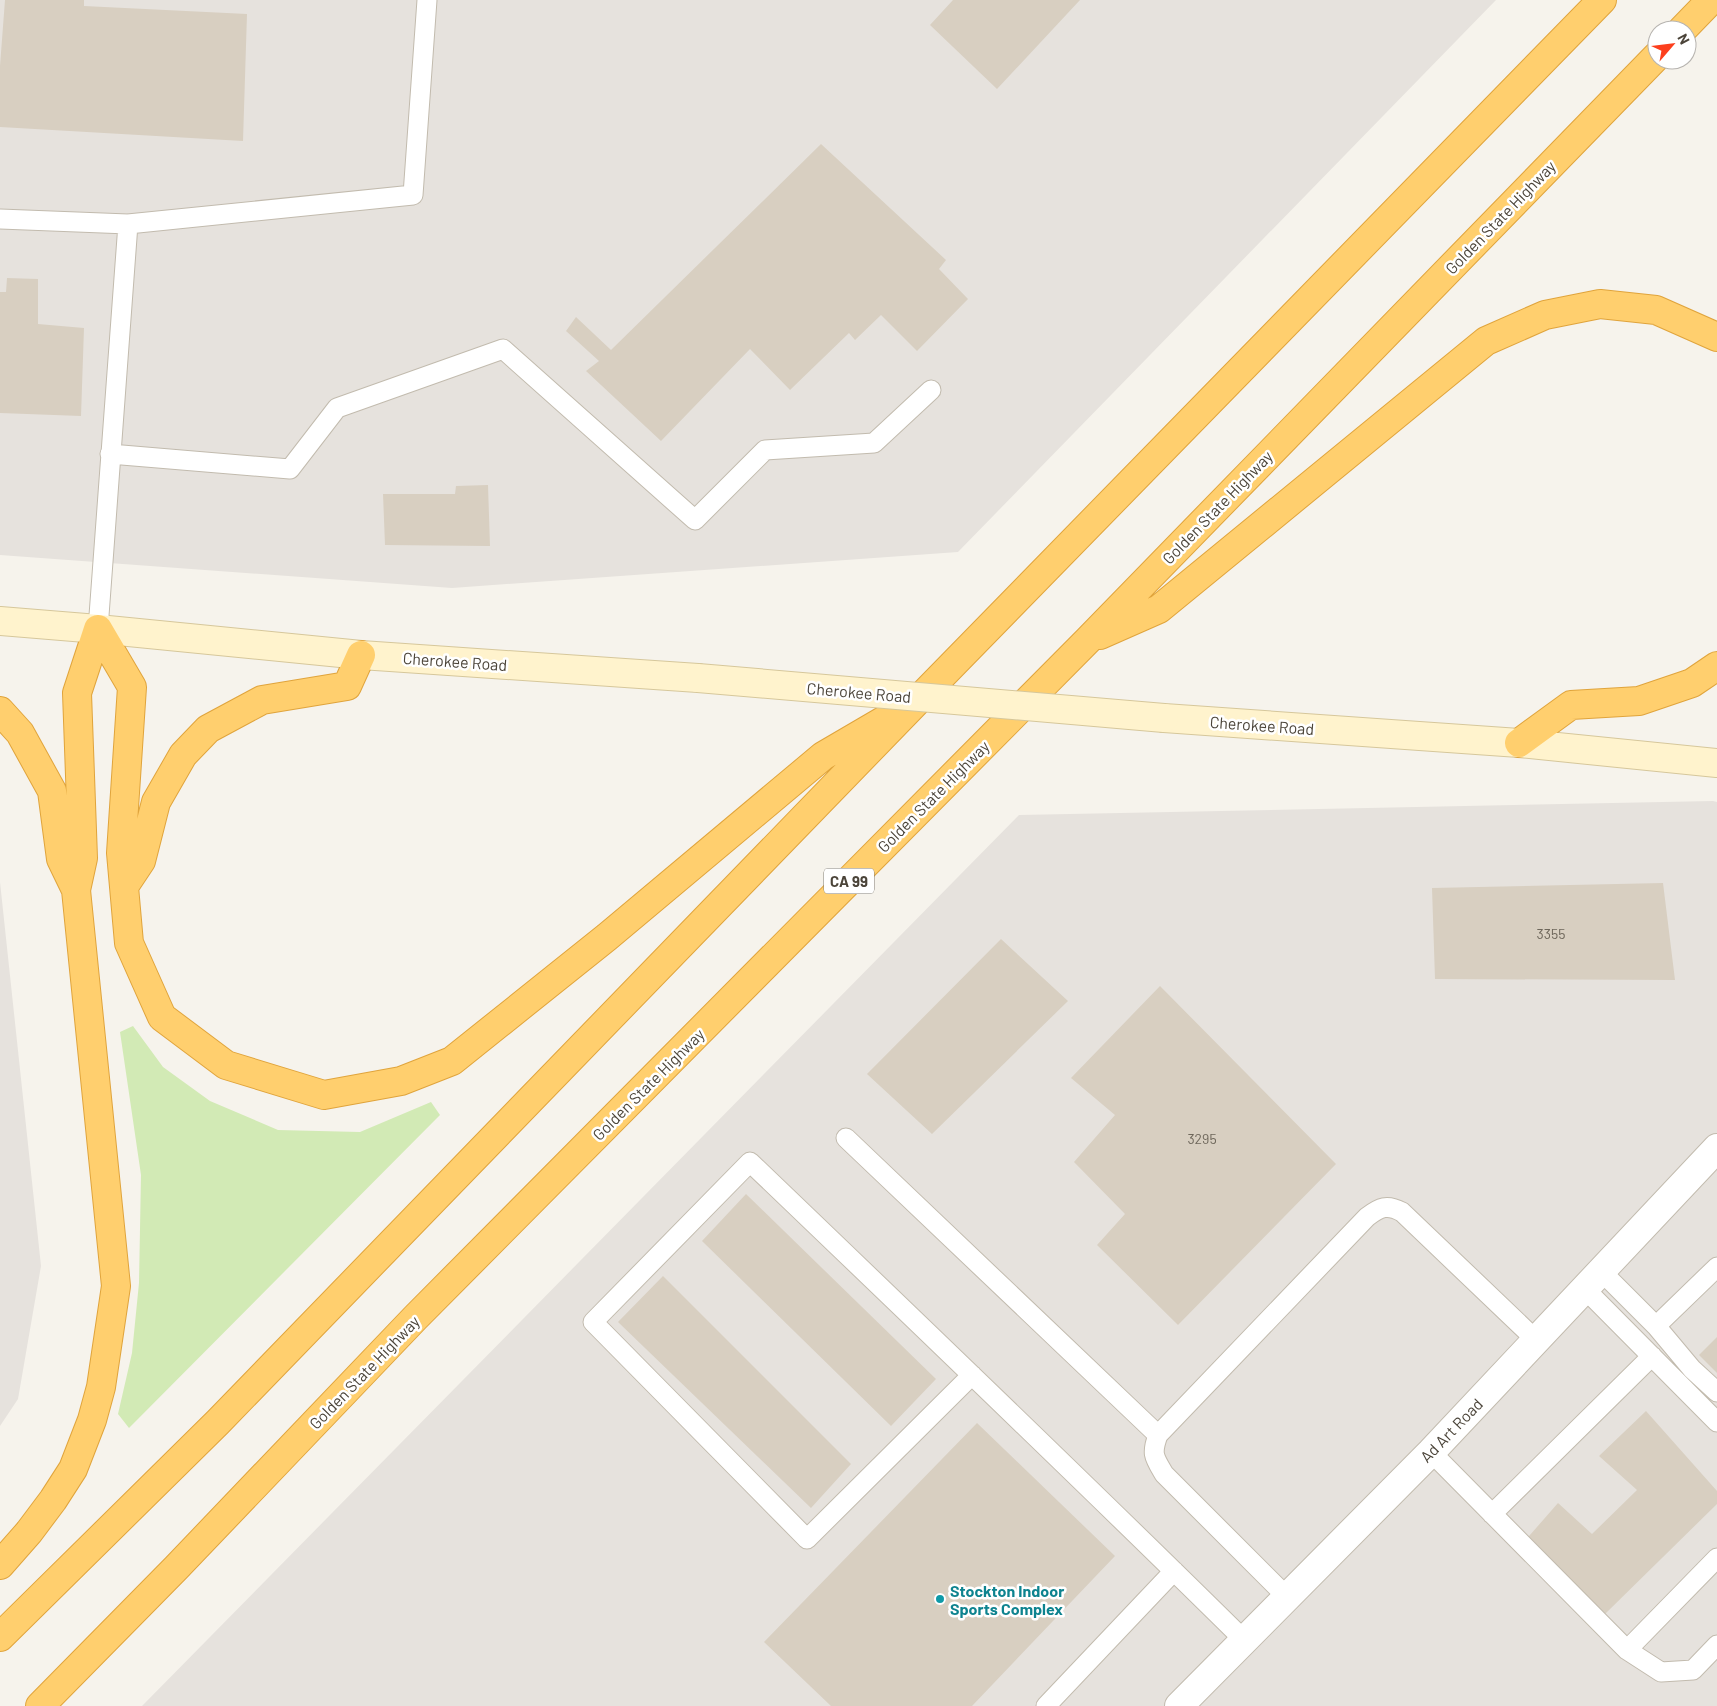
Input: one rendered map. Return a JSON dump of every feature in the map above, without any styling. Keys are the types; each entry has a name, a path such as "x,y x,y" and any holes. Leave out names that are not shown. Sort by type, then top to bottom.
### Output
{"highway":[{"path":"0,1637 218,1422 919,699 1602,0"},
{"path":"1692,20 1712,0"},
{"name":"Golden State Highway","path":"40,1706 176,1568 422,1311 1088,641 1647,66"},
{"path":"1088,641 1159,609 1486,341 1545,315 1600,304 1656,310 1717,338"},
{"path":"98,629 132,687 121,853 129,943 162,1017 226,1065 324,1095 401,1081 452,1060 606,937 823,756 919,699"},
{"path":"0,1564 29,1532 53,1500 72,1469 92,1420 102,1387 116,1286 76,890 83,858 77,693 98,629"},
{"path":"125,885 141,861 156,802 183,755 208,729 262,700 347,686 361,655"},
{"path":"1519,743 1570,705 1639,701 1692,683 1717,666"},
{"path":"0,710 20,733 52,791 61,859 76,890"}],"street":[{"name":"Cherokee Road","path":"0,621 361,655 698,678 1164,718 1519,743 1717,763"},
{"name":"Ad Art Road","path":"1179,1706 1431,1452 1717,1148"}],"lane":[{"path":"0,219 128,224 413,195 427,0"},
{"path":"98,629 128,224"},
{"path":"110,454 290,469 337,408 503,349 695,520 764,450 874,443 932,390"},
{"path":"846,1138 1158,1434"},
{"path":"972,1375 807,1539 594,1322 750,1162 972,1375 1244,1640"},
{"path":"1287,1597 1164,1474 1155,1459 1154,1447 1158,1434 1367,1217 1376,1210 1385,1207 1394,1208 1402,1212 1536,1340"},
{"path":"1656,1326 1717,1267"},
{"path":"1593,1280 1656,1326 1692,1369 1717,1392"},
{"path":"1593,1280 1652,1356 1717,1422"},
{"path":"1492,1514 1652,1356"},
{"path":"1431,1452 1627,1650 1661,1672 1693,1670 1717,1645"},
{"path":"1627,1650 1717,1558"},
{"path":"1046,1706 1174,1571"}],"shaded area":[{"path":"0,0 1496,0 958,552 452,588 0,555"},
{"path":"1717,802 1717,1706 142,1706 1019,815"},
{"path":"0,882 41,1266 18,1399 0,1426"}],"green space":[{"path":"133,1026 163,1067 210,1101 278,1130 360,1132 431,1102 440,1115 129,1428 118,1414 132,1353 139,1283 141,1175 120,1032"}],"building":[{"path":"5,0 84,0 84,6 247,14 243,141 0,127 0,66"},
{"path":"953,0 1080,0 997,89 930,25"},
{"path":"821,144 946,260 939,269 968,299 917,351 881,315 855,340 849,333 790,390 750,349 661,441 586,371 599,361 566,331 576,317 611,350"},
{"path":"7,278 38,279 38,324 84,328 81,416 0,413 0,292 6,292"},
{"path":"488,485 490,546 385,545 383,494 455,494 456,486"},
{"path":"1663,883 1675,980 1435,979 1432,888"},
{"path":"1001,939 1068,1001 932,1134 867,1074"},
{"path":"1160,986 1336,1164 1178,1325 1097,1245 1125,1214 1074,1162 1115,1115 1071,1078"},
{"path":"746,1194 936,1379 891,1426 702,1241"},
{"path":"663,1276 851,1464 811,1508 618,1322"},
{"path":"1717,1337 1717,1373 1699,1355"},
{"path":"1646,1411 1717,1491 1717,1504 1605,1614 1523,1543 1558,1503 1592,1534 1637,1490 1599,1456"},
{"name":"Stockton Indoor Sports Complex","path":"977,1423 1115,1556 972,1706 831,1706 764,1642"}],"place":[{"name":"Stockton Indoor Sports Complex","path":"940,1599"}]}
